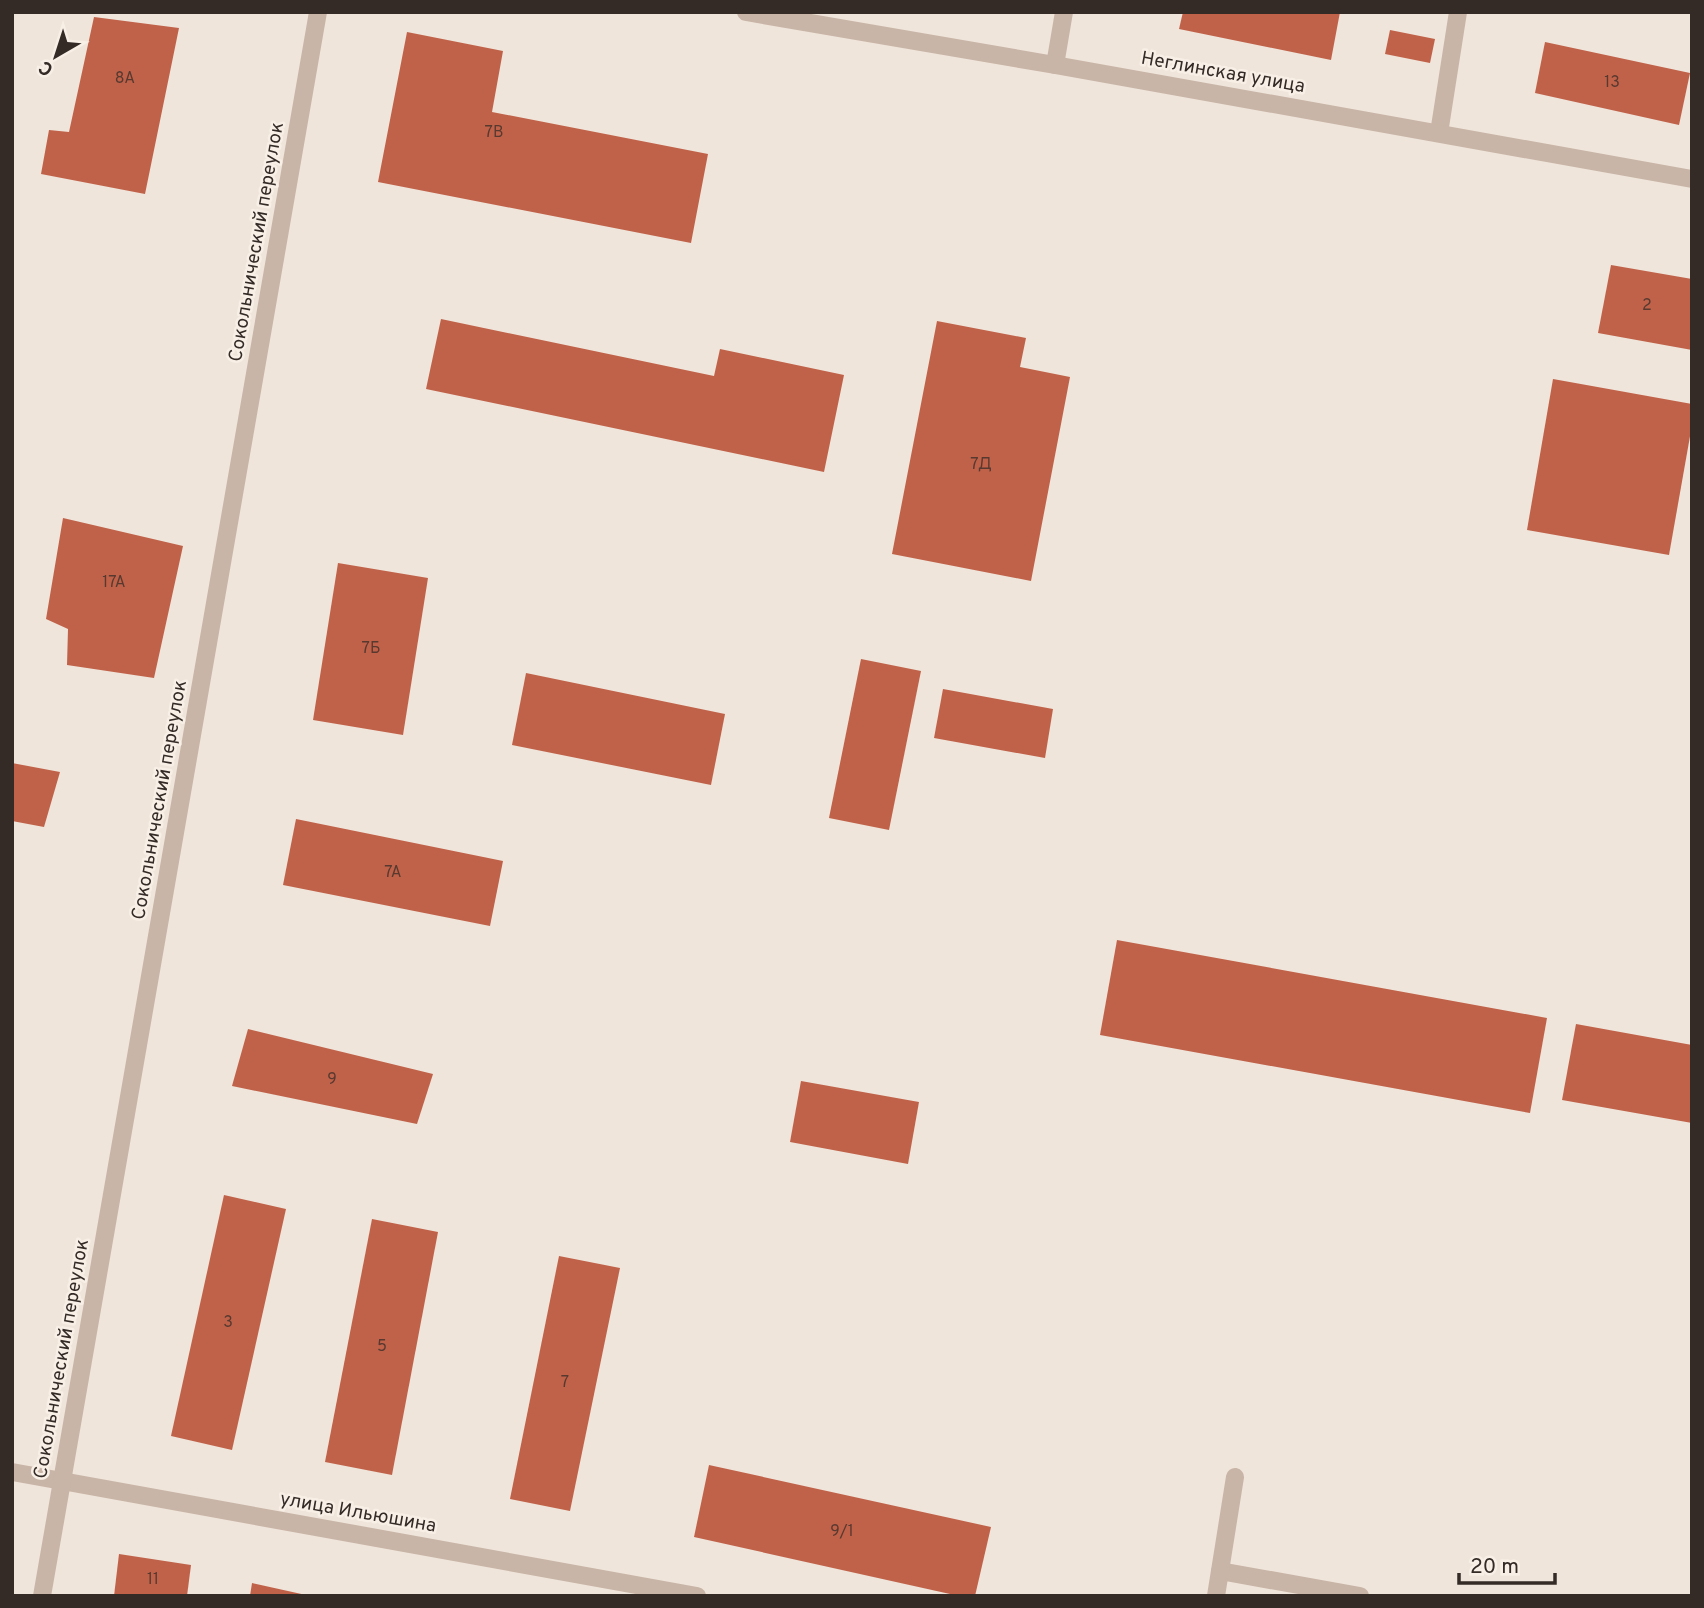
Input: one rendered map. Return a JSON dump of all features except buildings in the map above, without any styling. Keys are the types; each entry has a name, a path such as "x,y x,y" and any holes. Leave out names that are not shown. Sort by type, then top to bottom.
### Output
{"street":[{"name":"Сокольнический переулок","path":"42,1596 318,12"},
{"name":"Неглинская улица","path":"746,12 1692,179"},
{"path":"1055,65 1064,12"},
{"path":"1439,133 1458,12"},
{"name":"улица Ильюшина","path":"12,1472 697,1596"},
{"path":"1216,1596 1235,1476"},
{"path":"1220,1571 1360,1596"}]}
